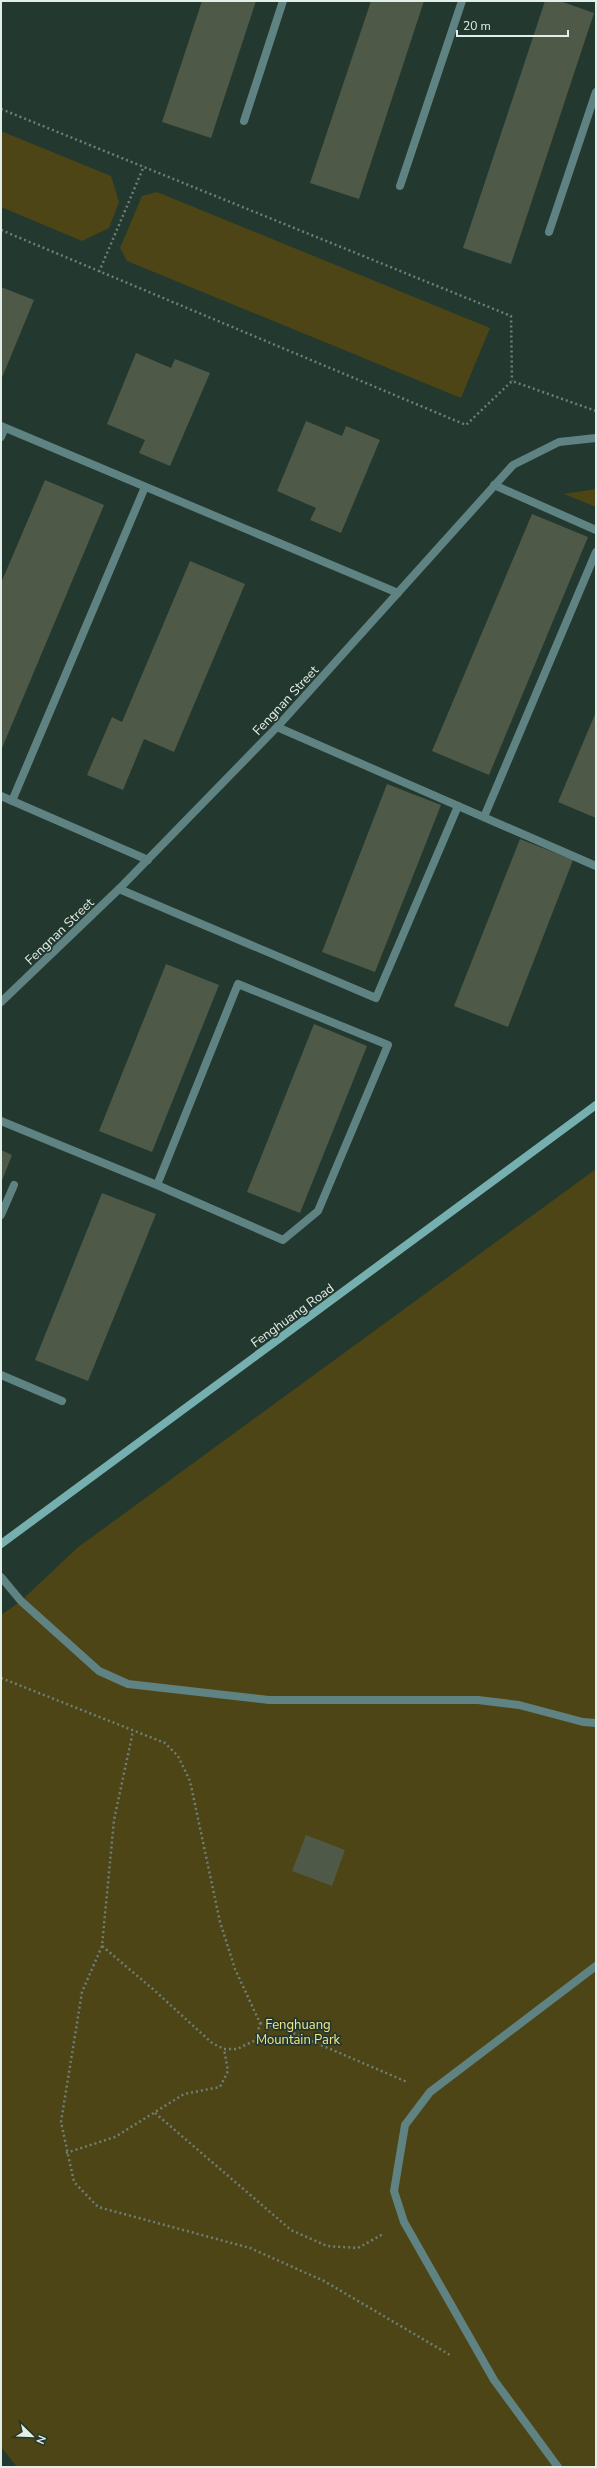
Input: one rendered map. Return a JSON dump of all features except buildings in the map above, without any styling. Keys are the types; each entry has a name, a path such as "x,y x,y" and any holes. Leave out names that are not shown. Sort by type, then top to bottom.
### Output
{"street":[{"path":"244,122 283,1"},
{"path":"400,186 462,1"},
{"path":"549,232 596,92"},
{"path":"1,437 3,427 398,593"},
{"name":"Fengnan Street","path":"1,1002 120,889 277,727 512,465 559,442 596,438"},
{"path":"494,485 596,530"},
{"path":"12,801 145,487"},
{"path":"484,817 596,552"},
{"path":"277,727 596,866"},
{"path":"1,796 148,860"},
{"path":"120,889 376,998 458,806"},
{"path":"1,1121 157,1185 283,1240 318,1210 388,1044 238,984 157,1185"},
{"name":"Fenghuang Road","path":"1,1544 596,1105"},
{"path":"1,1215 14,1185"},
{"path":"1,1375 62,1401"},
{"path":"1,1577 21,1601 99,1671 128,1684 269,1700 478,1700 519,1705 596,1724"},
{"path":"558,2467 494,2380 404,2222 394,2191 405,2126 430,2092 596,1966"}],"path":[{"path":"1,109 511,316 512,381 466,425 1,230"},
{"path":"99,272 144,166"},
{"path":"512,381 596,411"},
{"path":"1,1678 165,1743 178,1756 190,1781 220,1922 235,1969 260,2023 256,2040 237,2050 224,2049 212,2043 154,1990 102,1946"},
{"path":"133,1731 114,1820 102,1946 82,1992 61,2122 66,2153 74,2182 98,2207 250,2248 324,2281 453,2357"},
{"path":"260,2023 286,2030 430,2092"},
{"path":"66,2153 115,2137 184,2094 220,2087 228,2071 224,2049"},
{"path":"155,2113 291,2230 327,2246 358,2248 404,2222"}],"green space":[{"path":"1,131 111,176 119,202 109,228 82,241 1,207"},
{"path":"157,192 490,328 461,398 127,261 120,248 142,196"},
{"path":"596,489 596,507 564,494"},
{"name":"Fenghuang Mountain Park","path":"596,1169 596,2467 17,2467 1,2447 1,1615 21,1601 77,1548"}]}
